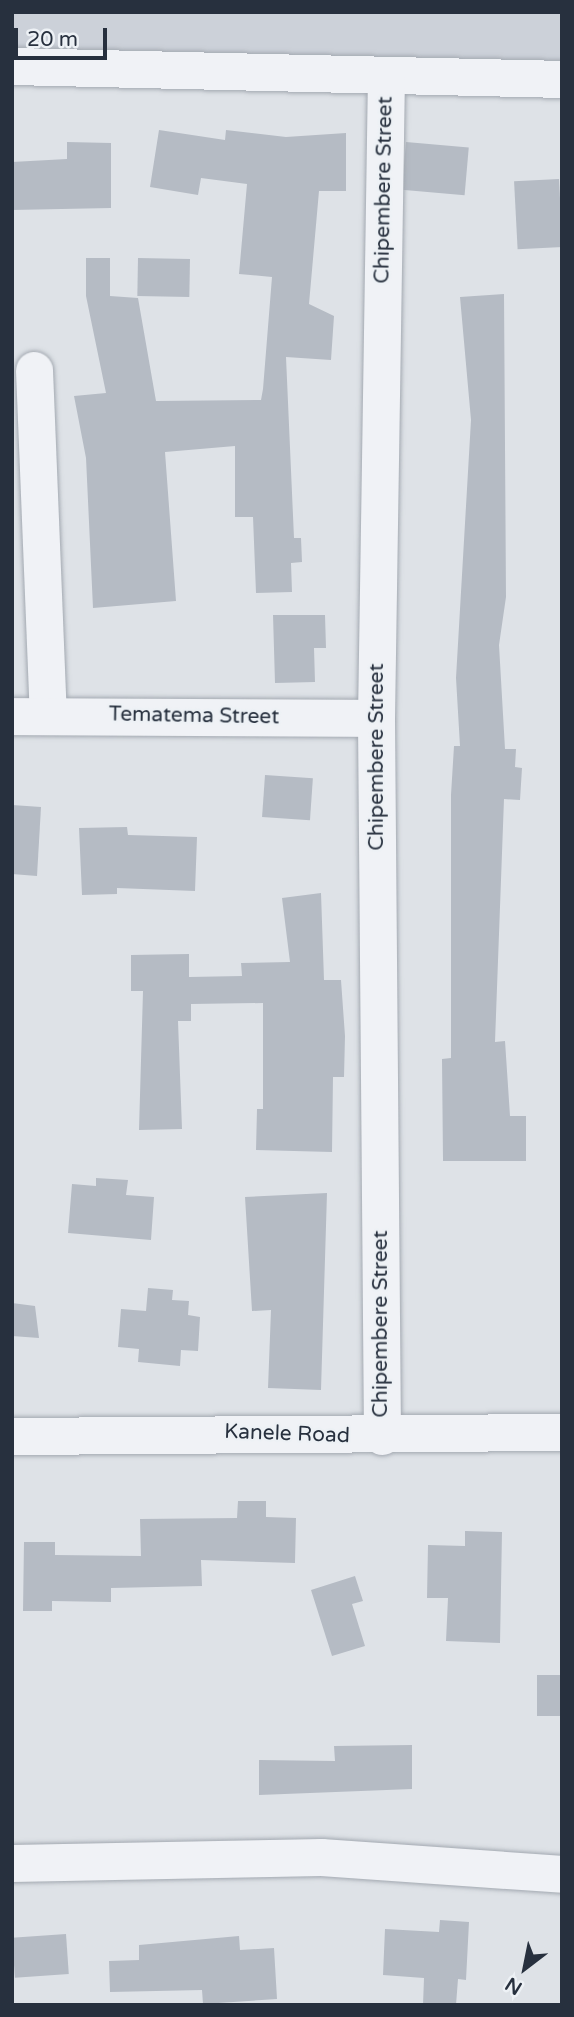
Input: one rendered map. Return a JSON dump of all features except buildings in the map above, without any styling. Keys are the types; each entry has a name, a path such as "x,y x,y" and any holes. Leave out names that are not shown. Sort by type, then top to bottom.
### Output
{"street":[{"path":"12,66 386,77 562,79"},
{"name":"Chipembere Street","path":"382,1436 376,718 386,77"},
{"path":"34,370 48,714"},
{"name":"Tematema Street","path":"12,716 48,714 376,718"},
{"name":"Kanele Road","path":"12,1436 382,1436 562,1432"},
{"path":"12,1864 321,1857 562,1874"}],"shaded area":[{"path":"12,12 562,12 562,74 12,54"}]}
